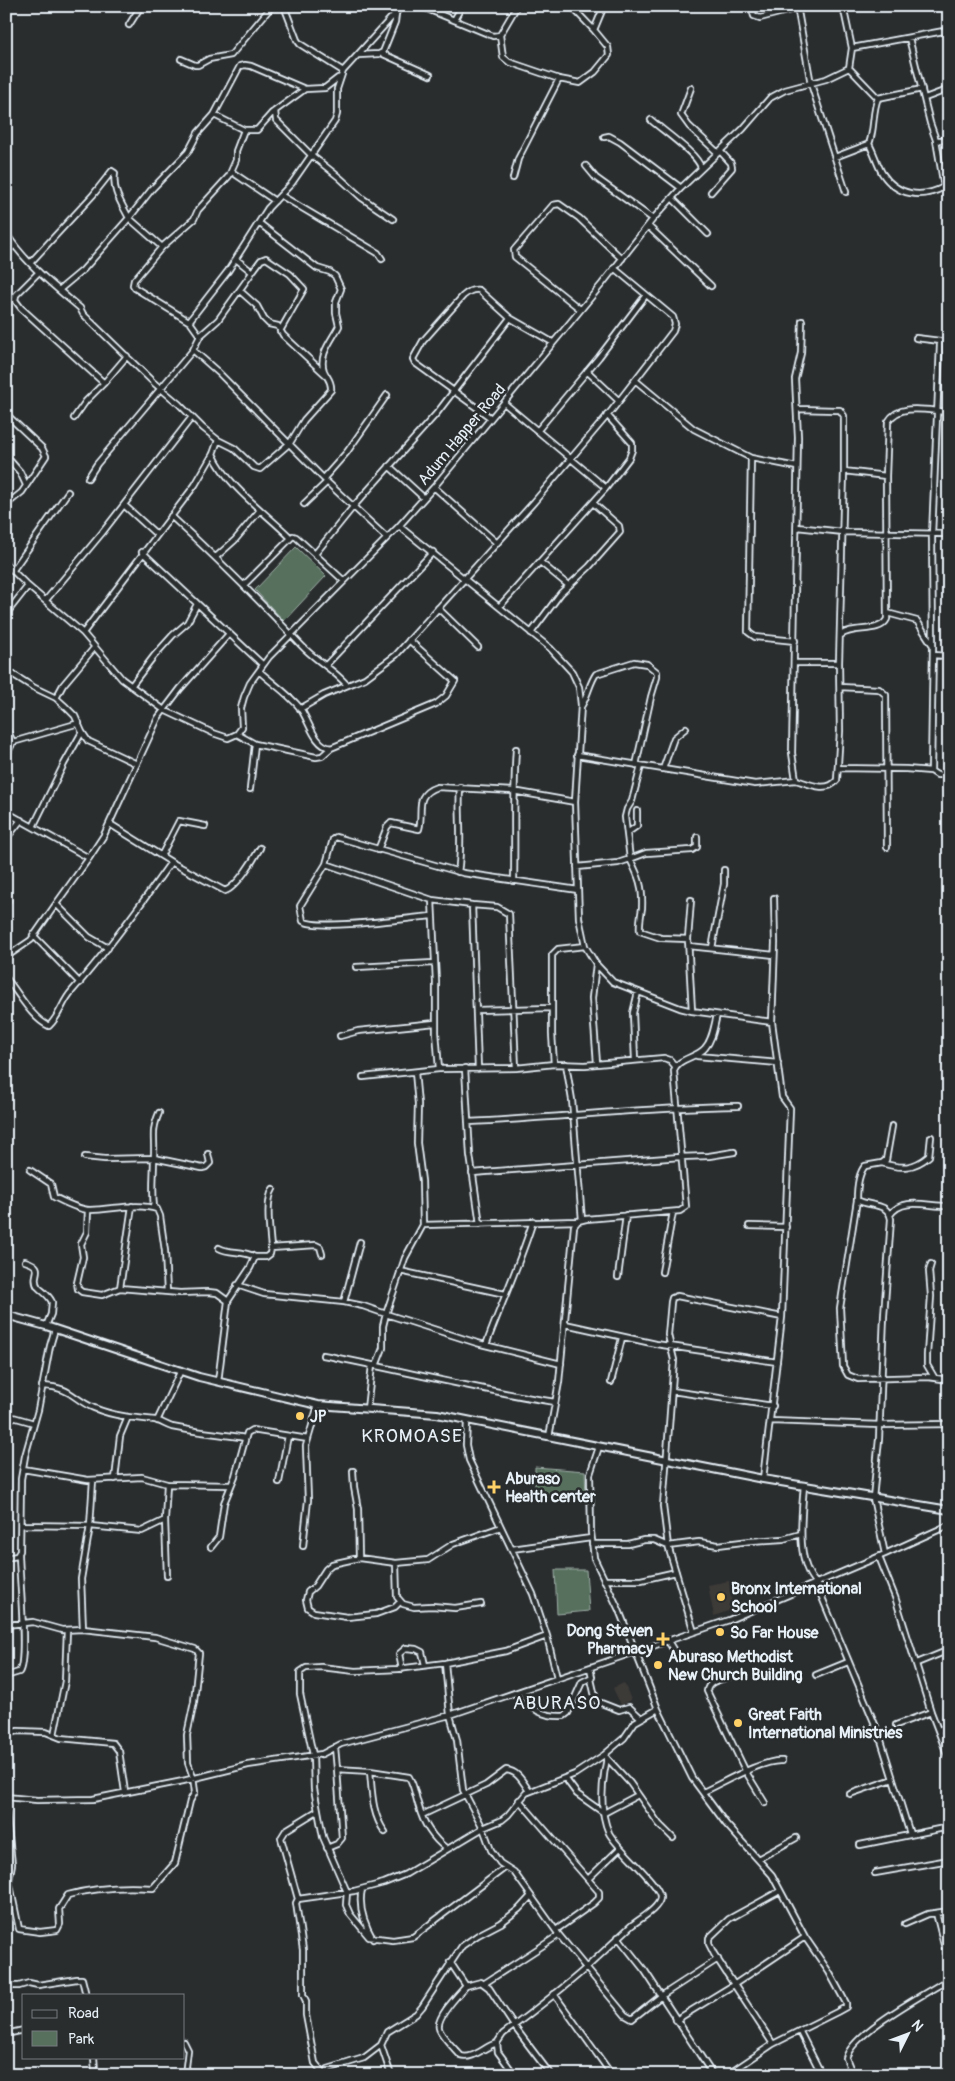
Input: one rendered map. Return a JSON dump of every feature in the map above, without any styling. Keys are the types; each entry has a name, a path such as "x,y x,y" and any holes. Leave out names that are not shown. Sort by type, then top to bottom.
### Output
{"street":[{"path":"129,24 141,6"},
{"path":"181,59 195,65 209,59 231,54 272,6"},
{"path":"284,6 300,44 342,71"},
{"path":"190,322 191,317 236,259 259,223 275,201 282,196 335,121 337,114 337,89 342,71 402,6"},
{"path":"420,6 492,36 500,35"},
{"path":"454,20 462,6"},
{"path":"517,6 500,35 504,59 559,79 580,83 595,72 609,55 608,46 571,6"},
{"path":"594,30 604,6"},
{"path":"751,6 754,16 760,18 806,6"},
{"path":"843,6 852,48 849,68 878,98"},
{"path":"797,8 811,84 846,192"},
{"path":"381,53 395,22 396,14"},
{"path":"852,48 949,30"},
{"path":"878,98 875,104 873,132 869,144 881,171 888,181 901,191 913,195 926,194 947,187 909,38"},
{"path":"358,55 381,53 430,75"},
{"path":"59,290 83,270 152,190 188,152 198,133 214,115 242,65 251,66 305,88 325,88 340,77"},
{"name":"Adum Happer Road","path":"238,734 242,727 242,702 250,683 262,665 399,526 434,487 680,188 743,129 770,98 785,90 811,84 849,68"},
{"path":"514,178 518,159 559,79"},
{"path":"214,115 244,130 257,130 275,110 305,88"},
{"path":"691,88 682,115 690,126 732,163 732,168 710,192"},
{"path":"878,98 922,89"},
{"path":"925,98 949,89"},
{"path":"275,110 276,120 310,154 362,198 393,219"},
{"path":"651,120 676,142 686,148 699,162 701,168"},
{"path":"200,336 190,322 177,316 133,285 148,262 162,247 188,225 198,210 232,172 244,130"},
{"path":"604,137 609,136 620,142 680,188"},
{"path":"936,140 949,140"},
{"path":"835,157 869,144"},
{"path":"586,166 596,178 653,219"},
{"path":"31,262 94,195 112,171 115,173 113,182 116,194 129,218 162,247"},
{"path":"232,172 275,201"},
{"path":"282,196 378,253 382,259"},
{"path":"672,198 708,234"},
{"path":"580,309 515,257 514,250 554,205 559,204 579,218 622,259"},
{"path":"259,223 317,268 330,272 340,284 341,289 336,302 339,326 322,356 326,375"},
{"path":"648,226 711,286"},
{"path":"6,233 14,245 39,272 80,308 83,314 161,389 218,440 230,445 254,467 260,468 290,442 304,420 331,390 330,380 280,331 278,326 269,324 257,306 240,291"},
{"path":"6,252 14,245"},
{"path":"88,478 97,464 193,350 200,336 218,320 261,260 266,258 290,274 304,289 280,331"},
{"path":"236,259 252,272"},
{"path":"300,709 324,695 365,678 387,663 571,459 636,380 673,331 675,324 668,312 614,268"},
{"path":"39,272 16,295 17,304 104,383"},
{"path":"491,418 415,362 413,359 424,341 469,291 479,290 510,318 552,342"},
{"path":"538,430 587,371 646,294"},
{"path":"315,554 353,507 421,432 510,318"},
{"path":"796,780 792,753 798,409 795,374 801,353 802,321"},
{"path":"916,338 940,341 939,412 935,448 932,535 933,654 931,771"},
{"path":"193,350 387,538"},
{"path":"74,418 86,401 127,356"},
{"path":"587,371 619,401"},
{"path":"636,380 694,429 751,458 797,467"},
{"path":"304,504 326,480 387,394"},
{"path":"504,403 606,488"},
{"path":"577,755 754,784 796,780 827,787 833,785 837,780 844,471 843,412 836,410 798,409"},
{"path":"841,635 847,631 885,623 887,613 886,476 888,422 893,414 901,410 949,412"},
{"path":"6,414 42,448 46,456 16,498 6,505"},
{"path":"500,606 594,503 628,458 632,450 632,443 629,437 607,416"},
{"path":"46,600 124,505 192,417"},
{"path":"83,633 142,552 195,485 213,454 218,440"},
{"path":"213,454 220,470 260,510 290,537 296,537 344,581"},
{"path":"6,456 20,472 26,485"},
{"path":"751,458 748,632 755,637 795,641"},
{"path":"390,466 424,498"},
{"path":"844,471 886,476"},
{"path":"434,487 497,543"},
{"path":"13,570 68,492"},
{"path":"531,633 568,585 588,567 620,532 619,526 594,503"},
{"path":"124,505 156,534"},
{"path":"216,557 235,540 260,510"},
{"path":"171,516 216,557 307,650 333,670 347,685"},
{"path":"399,526 500,606 562,659 572,672 579,687 581,705 575,802 579,918 585,946 596,964 613,982 692,1011 772,1022"},
{"path":"797,527 843,532 949,534"},
{"path":"244,585 272,560 290,537"},
{"path":"142,552 262,665"},
{"path":"326,665 433,552"},
{"path":"540,562 568,585"},
{"path":"6,564 28,586 83,633 94,648 131,686 164,710 228,738 238,734 255,744 316,758 322,756 331,748 430,706 446,696 455,681 409,640"},
{"path":"6,614 28,586"},
{"path":"131,686 154,656 187,623 197,604"},
{"path":"438,608 478,647"},
{"path":"887,613 916,621 933,646"},
{"path":"6,957 28,943 89,858 110,824 148,738 164,710 228,635"},
{"path":"56,698 94,648"},
{"path":"933,654 949,656"},
{"path":"581,705 588,695 596,674 634,662 653,667 657,672 632,801 625,812 630,859 641,882 640,931 661,938 688,939"},
{"path":"794,663 839,662"},
{"path":"6,670 33,687 56,698 75,716 82,732 94,744 137,764"},
{"path":"259,671 300,709 322,745 331,748"},
{"path":"840,687 879,688 886,695 886,847"},
{"path":"6,756 13,742 79,723"},
{"path":"6,728 13,742"},
{"path":"663,769 674,738 686,728"},
{"path":"33,827 82,732"},
{"path":"250,789 255,744"},
{"path":"514,881 516,848 513,791 516,750"},
{"path":"838,768 886,768 931,771 937,775 949,776"},
{"path":"378,850 387,826 391,823 418,829 422,798 431,788 436,786 513,791 575,802"},
{"path":"458,872 462,831 459,802 460,787"},
{"path":"627,833 636,826 637,811"},
{"path":"6,812 89,858"},
{"path":"6,839 20,820"},
{"path":"161,856 172,831 179,822 205,826"},
{"path":"110,824 171,862 221,889 228,890 248,867 260,848"},
{"path":"432,916 359,923 311,925 306,923 301,916 300,906 326,864 333,839 336,837 458,872 578,890"},
{"path":"577,867 618,863 646,853 692,850 697,847 697,837"},
{"path":"6,978 21,999 40,1020 49,1026 59,1016 69,995 108,948 171,862"},
{"path":"326,864 432,900 497,907 509,914 516,1068"},
{"path":"712,948 724,884 724,870"},
{"path":"764,1479 782,1317 790,1108 782,1097 772,1022 774,898"},
{"path":"432,900 439,1069"},
{"path":"691,900 688,939 692,1011"},
{"path":"56,904 89,937 108,948"},
{"path":"472,904 478,1069"},
{"path":"33,936 80,983"},
{"path":"554,1064 552,955 558,949 585,946"},
{"path":"689,946 774,956"},
{"path":"356,967 434,963"},
{"path":"596,964 592,998 597,1063"},
{"path":"635,1060 633,1014 638,992"},
{"path":"476,1010 514,1007 552,1008"},
{"path":"675,1066 696,1056 708,1044 717,1015"},
{"path":"340,1036 358,1031 436,1023"},
{"path":"696,1056 778,1062"},
{"path":"363,1077 439,1069 516,1068 664,1058 670,1060 675,1066 676,1107 686,1207 680,1211 580,1220 424,1225"},
{"path":"549,1437 561,1364 573,1232 574,1226 580,1220 578,1165 566,1064"},
{"path":"465,1068 472,1173 480,1224"},
{"path":"367,1409 374,1366 383,1348 383,1326 386,1314 409,1248 424,1225 422,1181 417,1143 418,1104 416,1072"},
{"path":"468,1122 573,1116 676,1107 738,1106"},
{"path":"154,1208 152,1182 154,1126 159,1113"},
{"path":"882,1163 887,1156 892,1126"},
{"path":"932,1137 929,1156 913,1167 896,1168 882,1163 865,1166 862,1170 840,1308 841,1354 843,1366 852,1378 928,1377 949,1380"},
{"path":"472,1173 709,1156 734,1152"},
{"path":"85,1158 154,1158 202,1168 210,1163 208,1154"},
{"path":"30,1170 51,1184 54,1197 63,1202 88,1210 132,1206 154,1208 159,1212 165,1251 167,1292"},
{"path":"219,1248 227,1251 241,1251 255,1257 266,1258 270,1254 268,1209 273,1189"},
{"path":"857,1200 869,1205 883,1207 890,1215"},
{"path":"885,1554 873,1498 880,1425 890,1215 895,1208 904,1204 949,1206"},
{"path":"120,1288 132,1206"},
{"path":"88,1210 87,1232 81,1244 84,1253 77,1286 82,1292 100,1294 120,1288 167,1292 208,1292 217,1293 228,1301"},
{"path":"662,1272 672,1212"},
{"path":"618,1277 626,1215"},
{"path":"486,1345 524,1250 533,1221"},
{"path":"749,1226 786,1228"},
{"path":"344,1302 360,1242"},
{"path":"271,1248 316,1245 320,1247 322,1254"},
{"path":"218,1382 228,1301 255,1257"},
{"path":"25,1261 36,1266 36,1285 52,1302 51,1314 46,1326"},
{"path":"931,1264 929,1271 931,1296 927,1365 929,1372 935,1378"},
{"path":"400,1270 505,1294"},
{"path":"237,1285 264,1294 344,1302 363,1306 486,1345 561,1364"},
{"path":"694,1632 668,1546 663,1495 668,1460 674,1360 668,1335 672,1298 677,1296 782,1317"},
{"path":"6,1315 46,1326 218,1382 318,1404 437,1414 764,1479 949,1510"},
{"path":"565,1324 622,1338 672,1347 697,1349 777,1362"},
{"path":"6,1676 21,1670 22,1622 19,1554 21,1525 19,1492 55,1329"},
{"path":"611,1382 622,1338"},
{"path":"323,1356 504,1394 555,1402"},
{"path":"157,1420 181,1370"},
{"path":"42,1386 55,1387 70,1392 93,1408 128,1417 157,1420 161,1424 173,1427 245,1438"},
{"path":"672,1391 772,1406"},
{"path":"303,1546 308,1500 306,1446 318,1404"},
{"path":"6,1415 34,1423"},
{"path":"115,1479 120,1436 128,1417"},
{"path":"467,1421 466,1445 469,1460 533,1594 547,1636 557,1678"},
{"path":"771,1421 880,1425 949,1424"},
{"path":"211,1547 219,1537 224,1503 245,1438 252,1430 308,1439"},
{"path":"279,1482 288,1436"},
{"path":"599,1447 590,1474 594,1558 636,1652 658,1709 684,1764 726,1824 772,1876 805,1937 829,1972 846,2005 837,2012 774,2044 727,2075"},
{"path":"23,1469 93,1480 142,1477 167,1484 231,1485"},
{"path":"354,1471 354,1487 358,1509 359,1558"},
{"path":"82,1629 81,1579 90,1526 93,1480"},
{"path":"167,1484 165,1520 167,1576"},
{"path":"804,1485 801,1534 806,1568 816,1583 879,1734 910,1834"},
{"path":"21,1525 90,1526 142,1531 165,1520"},
{"path":"6,1797 37,1800 93,1799 248,1765 329,1751 335,1747 398,1728 450,1716 729,1620 879,1557 949,1525"},
{"path":"400,1602 395,1607 365,1616 330,1615 314,1612 308,1608 306,1595 332,1564 359,1558 396,1563 428,1560 453,1544 501,1527"},
{"path":"592,1544 628,1544 644,1540 654,1540 668,1546 692,1542 718,1545 783,1539 801,1534"},
{"path":"512,1549 592,1538"},
{"path":"6,1558 19,1554"},
{"path":"879,1557 917,1663 931,1712 949,1759"},
{"path":"396,1563 396,1590 400,1602 414,1608 432,1606 455,1608 481,1604"},
{"path":"604,1580 641,1580 676,1572"},
{"path":"6,1625 33,1622 67,1630 82,1629 155,1637 195,1649 199,1653 194,1702 187,1735 188,1763 193,1777 195,1792 190,1801 175,1863 153,1888 122,1886 92,1888 68,1895 59,1909 60,1924 56,1930 40,1932 19,1929 9,1880 12,1864 6,1810"},
{"path":"54,1735 65,1681 67,1630"},
{"path":"506,1867 413,1936 393,1940 368,1937 350,1914 346,1905 347,1892 323,1837 314,1789 313,1755 300,1694 300,1672 306,1668 321,1667 355,1671 426,1666 506,1651 547,1636"},
{"path":"668,1641 679,1658"},
{"path":"402,1669 399,1654 406,1648 416,1648 422,1652 426,1666"},
{"path":"917,1663 949,1650"},
{"path":"816,1675 848,1662"},
{"path":"445,1663 450,1716 466,1794 483,1828 490,1850 500,1863 514,1872 530,1897 557,1932 628,2018 632,2019 661,1996 718,1959"},
{"path":"590,1668 596,1701 619,1710 629,1707 642,1718"},
{"path":"734,1675 711,1683 707,1692 746,1772 764,1803"},
{"path":"522,1692 526,1703 533,1709 562,1716 568,1713 582,1682 591,1679"},
{"path":"298,1899 362,1889 396,1879 508,1815 519,1800 529,1792 565,1778 606,1757 642,1718 658,1709"},
{"path":"896,1725 931,1712"},
{"path":"938,1730 949,1726"},
{"path":"6,1734 23,1731 46,1732 61,1738 113,1744 117,1747 125,1792"},
{"path":"327,1848 337,1844 342,1838 335,1747"},
{"path":"606,1757 630,1783 659,1824 673,1838"},
{"path":"514,2075 498,2052 497,2043 503,2034 586,1968 618,1937 656,1907 661,1900 660,1894 648,1878 620,1848 609,1833 602,1795 606,1757"},
{"path":"703,1792 776,1760 782,1761"},
{"path":"337,1769 370,1771 409,1777 413,1783 422,1815 435,1839 447,1849"},
{"path":"422,1815 486,1785 506,1770 513,1771 529,1792"},
{"path":"370,1771 375,1810 380,1825 385,1832"},
{"path":"565,1778 577,1794 604,1813"},
{"path":"850,1794 893,1779"},
{"path":"604,1813 638,1795"},
{"path":"497,2043 488,2045 470,2057 465,2058 461,2056 439,2030 439,2023 448,2007 466,1986 481,1982 485,1983 590,1906 599,1898 600,1892 519,1800"},
{"path":"317,1811 286,1830 281,1838 298,1899 296,1904 303,1950 303,1995 306,2001 306,2014 314,2063 324,2074 328,2069 364,2058 382,2045 387,2032 416,2014 422,2007 462,1946 501,1923 519,1909 530,1897"},
{"path":"860,1845 946,1827 949,1846"},
{"path":"758,1859 796,1838"},
{"path":"588,1878 620,1848"},
{"path":"875,1873 949,1860"},
{"path":"362,1889 364,1917 366,1926 373,1939"},
{"path":"774,2044 718,1959 709,1944 709,1938 729,1919 780,1890"},
{"path":"905,1924 928,1914 949,1911"},
{"path":"936,1913 949,1965"},
{"path":"618,1937 645,1971 712,2075"},
{"path":"676,2020 736,1984 805,1937"},
{"path":"450,1962 466,1986"},
{"path":"6,1986 19,1986 29,1983 38,1985 82,1979 86,1994"},
{"path":"853,2075 846,2058 850,2049 863,2034 949,1980"},
{"path":"485,1983 514,2026 551,2075"},
{"path":"554,1994 612,2075"},
{"path":"6,2034 22,2030"},
{"path":"800,2032 822,2075"},
{"path":"185,2044 188,2050 185,2075"},
{"path":"382,2045 391,2075"},
{"path":"94,2058 95,2071 99,2075"}],"shaded area":[{"name":"Bronx International School","path":"729,1581 733,1609 714,1616 708,1585"},
{"path":"624,1683 631,1700 621,1705 613,1688"}],"green space":[{"path":"296,547 326,576 284,621 255,590"},
{"path":"535,1467 585,1471 586,1500 535,1494"},
{"path":"555,1570 586,1570 589,1611 557,1614"}],"place":[{"name":"JP","path":"300,1416"},
{"name":"Aburaso Health center","path":"494,1487"},
{"name":"Bronx International School","path":"721,1597"},
{"name":"So Far House","path":"720,1632"},
{"name":"Dong Steven Pharmacy","path":"663,1639"},
{"name":"Aburaso Methodist New Church Building","path":"658,1665"},
{"name":"Great Faith International Ministries","path":"738,1723"}],"district":[{"name":"KROMOASE","path":"412,1435"},
{"name":"ABURASO","path":"557,1702"}]}
